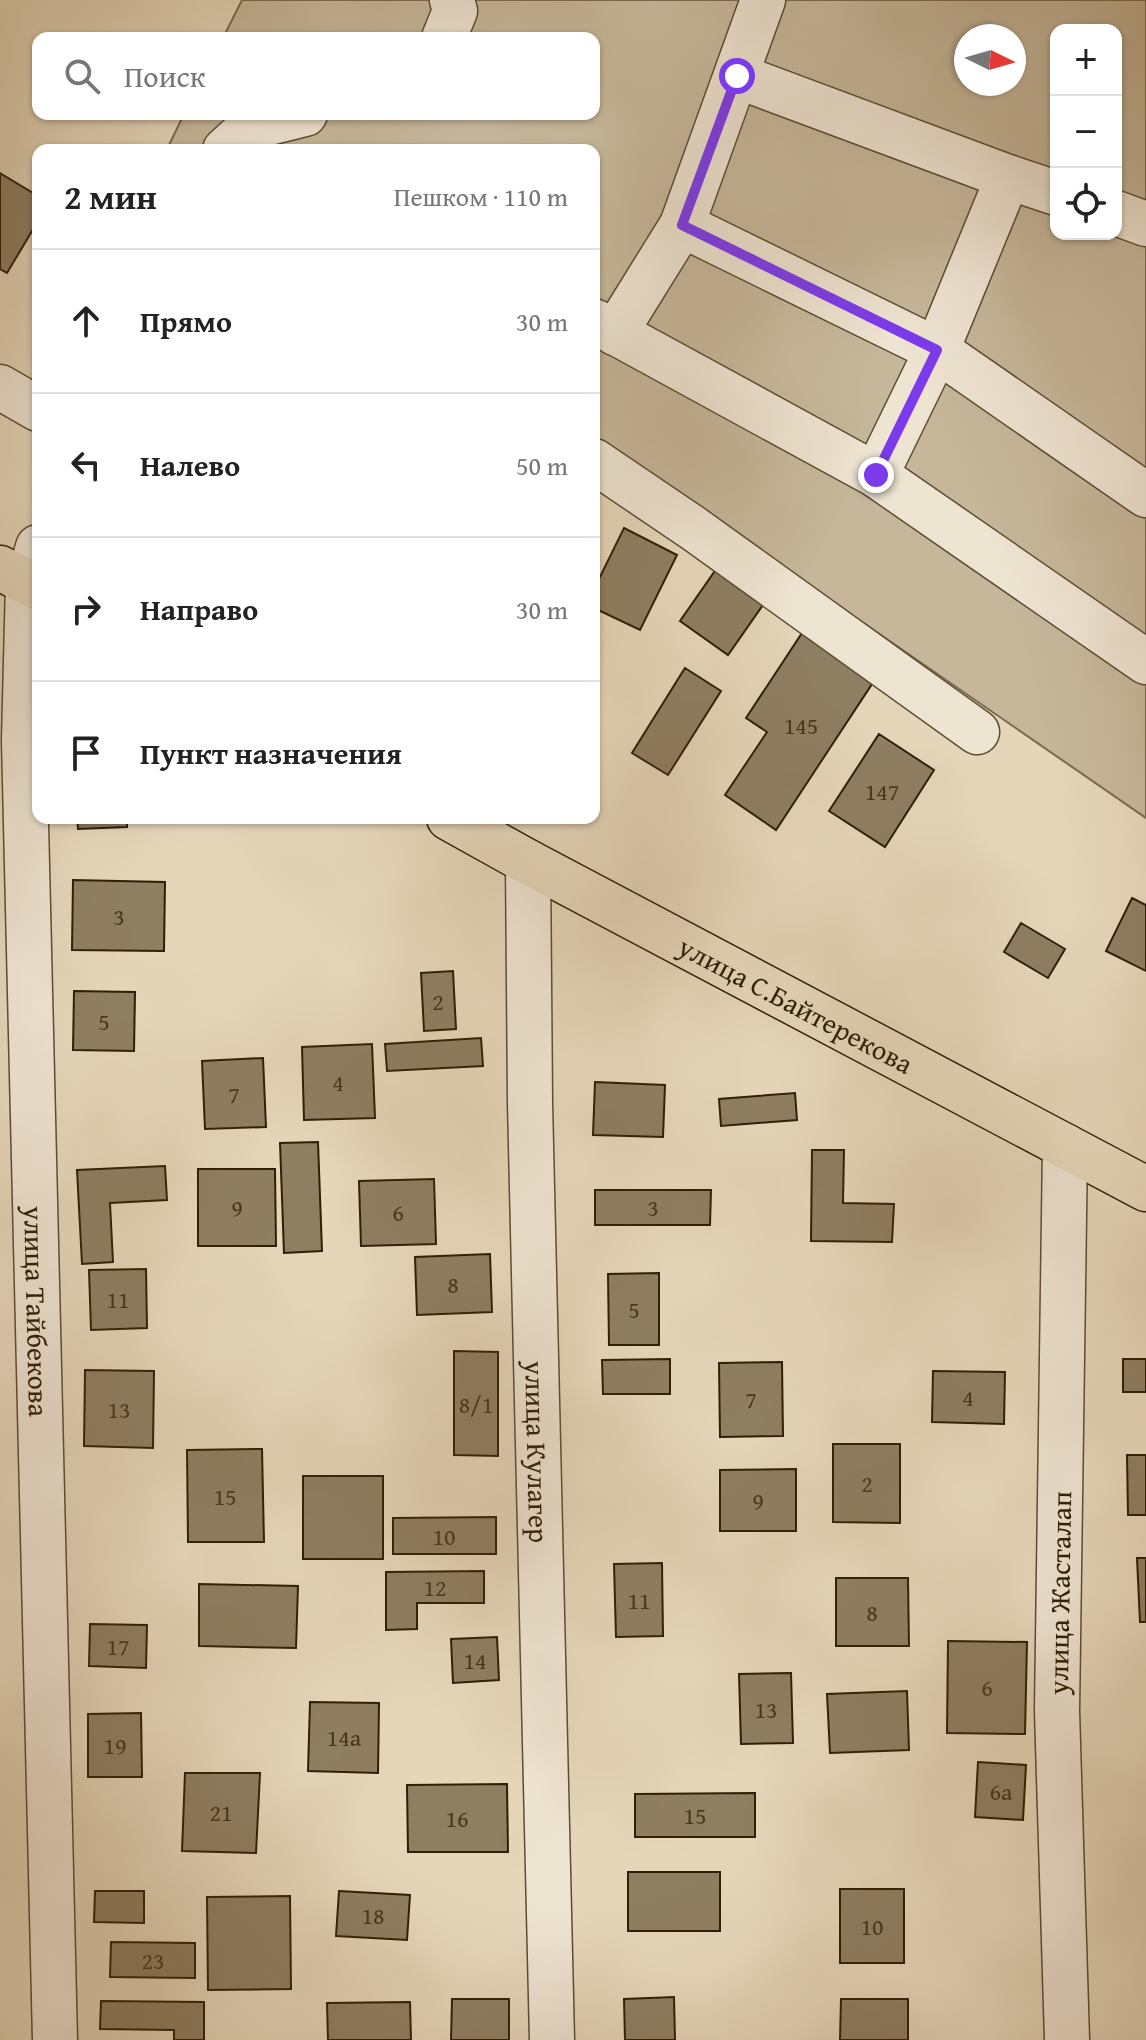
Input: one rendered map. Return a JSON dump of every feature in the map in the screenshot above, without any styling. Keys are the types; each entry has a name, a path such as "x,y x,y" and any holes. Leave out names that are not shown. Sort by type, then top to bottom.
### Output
{"main road":[{"name":"улица С.Байтерекова","path":"460,824 1146,1189"}],"street":[{"path":"446,32 455,11 452,0"},
{"path":"763,0 682,225 604,327 876,475 1146,662"},
{"path":"737,76 1050,191"},
{"path":"232,144 249,128 281,120"},
{"path":"876,475 937,350 1008,177"},
{"path":"1122,215 1146,224"},
{"path":"682,225 937,350 1146,495"},
{"path":"0,387 32,406"},
{"path":"600,465 977,732"},
{"name":"улица Тайбекова","path":"26,571 24,756 55,2040"},
{"name":"улица Кулагер","path":"528,862 530,1103 552,2040"},
{"name":"улица Жасталап","path":"1065,1146 1057,1711 1067,2040"}],"shaded area":[{"path":"242,0 1146,0 1146,818 600,441 600,144 169,144 181,120 600,120 600,32 226,32"}],"building":[{"path":"0,173 32,192 32,231 7,273 0,269"},
{"path":"624,528 677,555 640,630 600,611 600,577"},
{"path":"717,568 765,602 728,655 680,621"},
{"path":"802,633 874,681 776,830 725,795 767,732 746,718"},
{"path":"685,668 721,691 668,775 632,753"},
{"path":"879,734 934,770 885,847 829,811"},
{"path":"78,824 127,824 127,827 78,829"},
{"path":"73,880 165,882 164,951 72,950"},
{"path":"1132,898 1146,905 1146,971 1106,951"},
{"path":"1021,923 1065,949 1048,978 1004,952"},
{"path":"453,971 456,1029 424,1031 421,973"},
{"path":"74,991 135,992 134,1051 73,1050"},
{"path":"481,1038 483,1066 387,1071 385,1044"},
{"path":"372,1044 375,1118 304,1120 302,1047"},
{"path":"263,1058 266,1127 205,1129 202,1061"},
{"path":"595,1082 665,1085 663,1137 593,1135"},
{"path":"795,1093 797,1120 721,1126 719,1099"},
{"path":"318,1142 322,1251 284,1253 280,1143"},
{"path":"812,1150 844,1150 843,1203 894,1204 892,1242 811,1241"},
{"path":"165,1166 167,1200 110,1203 113,1262 82,1264 77,1170"},
{"path":"198,1169 275,1169 276,1246 198,1246"},
{"path":"434,1179 436,1244 361,1246 359,1181"},
{"path":"595,1190 711,1190 710,1225 595,1225"},
{"path":"490,1254 492,1312 417,1315 415,1257"},
{"path":"146,1269 147,1328 91,1330 89,1270"},
{"path":"659,1273 659,1345 609,1345 608,1274"},
{"path":"454,1351 498,1352 498,1456 454,1455"},
{"path":"670,1359 670,1394 603,1394 602,1360"},
{"path":"1123,1359 1146,1359 1146,1392 1123,1392"},
{"path":"782,1362 783,1436 720,1437 719,1363"},
{"path":"85,1370 154,1371 153,1448 84,1446"},
{"path":"933,1371 1005,1372 1004,1424 932,1422"},
{"path":"833,1444 900,1444 900,1523 833,1522"},
{"path":"262,1449 264,1542 188,1542 187,1450"},
{"path":"1127,1455 1146,1455 1146,1515 1128,1515"},
{"path":"796,1469 796,1531 720,1531 720,1470"},
{"path":"303,1476 383,1476 383,1559 303,1559"},
{"path":"496,1517 496,1554 393,1554 393,1518"},
{"path":"1137,1558 1146,1558 1146,1622 1140,1622"},
{"path":"662,1563 663,1636 616,1637 614,1564"},
{"path":"484,1571 484,1603 417,1603 417,1629 386,1630 386,1572"},
{"path":"836,1578 908,1578 909,1646 836,1646"},
{"path":"199,1584 298,1586 296,1648 199,1646"},
{"path":"90,1624 147,1625 146,1668 89,1666"},
{"path":"497,1637 499,1680 453,1683 451,1639"},
{"path":"948,1641 1027,1642 1025,1734 947,1733"},
{"path":"791,1673 793,1743 741,1744 739,1674"},
{"path":"907,1691 909,1750 830,1753 827,1694"},
{"path":"310,1702 379,1703 378,1773 308,1771"},
{"path":"141,1713 142,1777 88,1777 88,1714"},
{"path":"978,1762 1026,1765 1023,1820 975,1817"},
{"path":"185,1773 260,1773 256,1853 182,1851"},
{"path":"507,1784 508,1852 408,1852 407,1785"},
{"path":"755,1793 755,1837 635,1837 635,1794"},
{"path":"628,1872 720,1872 720,1931 628,1931"},
{"path":"840,1889 904,1889 904,1963 840,1963"},
{"path":"95,1891 144,1891 144,1923 94,1922"},
{"path":"339,1891 410,1895 407,1940 336,1936"},
{"path":"290,1896 291,1989 208,1990 207,1897"},
{"path":"111,1942 195,1943 195,1978 110,1977"},
{"path":"674,1997 675,2040 625,2040 624,1999"},
{"path":"452,1999 509,1999 509,2040 451,2040"},
{"path":"841,1999 908,1999 908,2040 840,2040"},
{"path":"101,2001 204,2002 204,2040 174,2040 174,2030 100,2029"},
{"path":"410,2002 411,2040 328,2040 327,2003"}],"route":[{"path":"737,76 682,225 937,350 876,475"}]}
